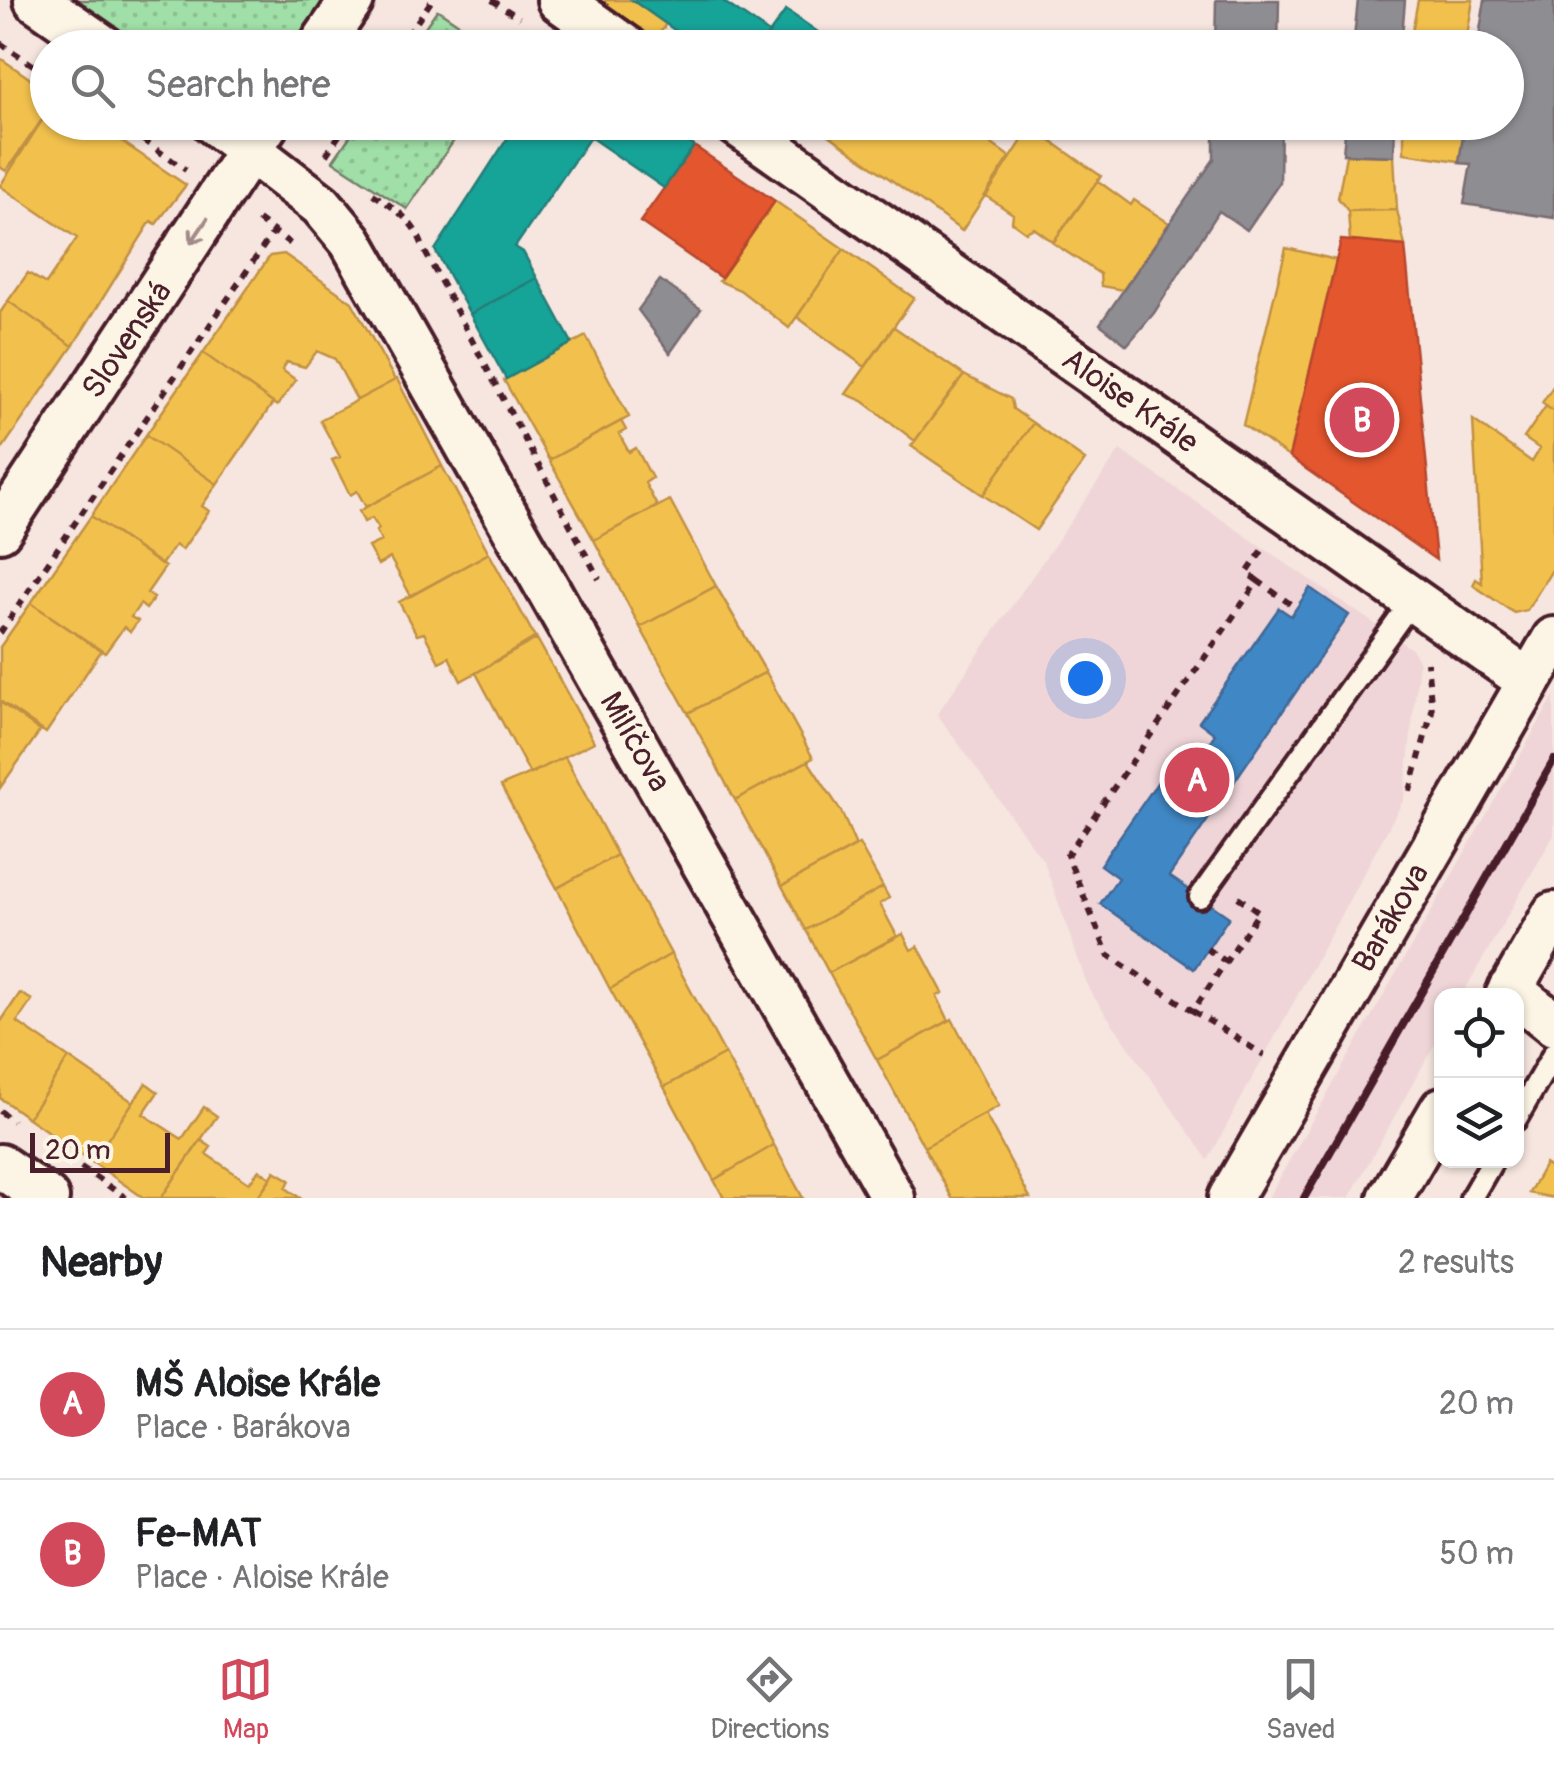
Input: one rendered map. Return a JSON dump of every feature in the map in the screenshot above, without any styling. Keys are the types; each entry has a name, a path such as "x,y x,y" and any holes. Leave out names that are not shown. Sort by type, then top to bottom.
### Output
{"street":[{"path":"36,0 79,30"},
{"path":"331,30 352,0"},
{"path":"560,0 603,30"},
{"name":"Slovenská","path":"0,530 256,140"},
{"name":"Milíčova","path":"263,140 302,190 336,221 376,286 894,1198"},
{"name":"Aloise Krále","path":"760,140 1527,680"},
{"name":"Barákova","path":"1230,1198 1554,639"},
{"path":"1511,988 1554,914"},
{"path":"1524,1003 1554,1024"},
{"path":"1390,1198 1434,1123"},
{"path":"0,1166 47,1198"}],"lane":[{"path":"1200,897 1413,600"},
{"path":"1524,1105 1554,1053"},
{"path":"1472,1198 1489,1168"}],"path":[{"path":"411,30 432,0"},
{"path":"0,42 30,63"},
{"path":"0,633 302,190"},
{"path":"1271,1060 1108,955 1066,855 1258,581 1296,608"},
{"path":"1193,1010 1259,912 1212,879"},
{"path":"1208,949 1225,962"}],"shaded area":[{"path":"1120,450 1413,650 1419,662 1404,799 1208,1160 1089,990 1044,862 937,714"},
{"path":"1554,696 1554,835 1466,988 1434,988 1434,1046 1349,1198 1268,1198"}],"green space":[{"path":"64,0 341,0 320,30 107,30"},
{"path":"438,10 468,30 423,30"},
{"path":"347,140 454,140 407,209 333,161"}],"building: Homes":[{"path":"606,0 632,0 666,24 662,30 586,30"},
{"path":"1418,0 1473,0 1468,30 1412,30"},
{"path":"0,58 30,79 30,137 6,171 0,167"},
{"path":"30,139 120,140 186,185 156,224 151,221 73,346 8,301 28,273 46,284 77,238 0,186"},
{"path":"836,140 990,140 1010,157 962,231"},
{"path":"1023,140 1050,140 1101,176 1053,242 1034,228 1026,232 1012,222 1013,214 986,196"},
{"path":"1404,140 1463,140 1459,161 1404,153"},
{"path":"1346,155 1394,156 1397,210 1348,211 1338,198"},
{"path":"1098,181 1131,205 1134,200 1169,223 1123,290 1101,286 1100,274 1053,243"},
{"path":"775,201 844,249 789,328 740,290 719,281"},
{"path":"1397,210 1405,246 1350,241 1348,211"},
{"path":"1286,248 1336,260 1289,457 1243,425"},
{"path":"844,249 914,298 865,367 797,317"},
{"path":"284,254 352,302 395,380 357,400 335,359 317,351 305,367 287,362 282,370 296,380 277,406 203,353 270,256"},
{"path":"8,301 73,346 0,452 0,313"},
{"path":"894,327 964,375 915,441 863,401 846,394"},
{"path":"586,336 629,417 549,460 504,380"},
{"path":"203,353 273,403 217,484 146,435"},
{"path":"964,375 1011,399 1013,409 1033,423 983,495 911,446"},
{"path":"397,379 442,466 366,507 357,491 350,495 332,460 340,457 320,420"},
{"path":"1554,385 1554,412 1542,403"},
{"path":"1546,406 1554,412 1554,567 1527,610 1514,613 1473,585 1476,579 1482,583 1473,420 1532,462 1540,449 1524,438"},
{"path":"621,421 626,430 619,434 629,452 636,448 652,478 645,483 657,506 594,540 549,460"},
{"path":"1033,423 1085,460 1036,530 983,495"},
{"path":"146,435 217,484 202,506 209,511 182,550 175,545 161,565 91,516"},
{"path":"442,466 489,553 411,596 390,558 378,565 368,547 381,541 376,531 379,529 372,518 364,522 359,511"},
{"path":"670,500 716,586 640,627 594,540"},
{"path":"91,516 165,567 147,593 154,598 146,609 140,604 131,617 138,621 130,632 124,627 105,653 31,603"},
{"path":"489,553 536,639 461,681 449,657 439,662 424,633 417,635 399,602"},
{"path":"716,586 766,672 688,713 640,627"},
{"path":"31,603 101,651 46,733 0,701 0,647"},
{"path":"536,637 594,742 530,774 476,673"},
{"path":"766,672 813,758 735,800 688,713"},
{"path":"0,702 40,731 0,788"},
{"path":"565,757 617,855 557,888 501,786"},
{"path":"808,761 841,811 856,846 782,886 735,800"},
{"path":"859,844 883,887 806,930 782,886"},
{"path":"617,855 671,954 610,989 557,888"},
{"path":"883,887 889,898 880,904 897,936 829,973 806,930"},
{"path":"903,934 911,950 918,946 943,993 937,996 949,1021 877,1060 829,973"},
{"path":"671,954 725,1054 664,1087 610,989"},
{"path":"20,993 32,1000 17,1022 69,1058 28,1118 0,1098 0,1023"},
{"path":"952,1019 999,1106 924,1147 877,1060"},
{"path":"725,1054 774,1145 714,1180 664,1087"},
{"path":"69,1058 133,1102 92,1162 28,1118"},
{"path":"146,1083 158,1092 143,1114 182,1139 204,1107 217,1116 161,1198 144,1198 92,1162"},
{"path":"985,1114 1030,1198 952,1198 924,1147"},
{"path":"201,1140 211,1147 206,1154 249,1183 259,1170 271,1178 257,1198 161,1198"},
{"path":"774,1145 803,1198 724,1198 714,1180"},
{"path":"1545,1164 1551,1168 1554,1164 1554,1198 1529,1193"},
{"path":"275,1171 290,1180 286,1188 300,1198 257,1198"}],"building: Shops":[{"path":"694,146 775,201 721,278 640,222"},
{"path":"1341,240 1405,246 1436,560 1289,457"}],"building: Schools":[{"path":"1310,588 1349,615 1169,876 1229,917 1194,969 1100,904 1118,878 1100,865 1176,756 1192,768 1215,734 1199,722 1279,608 1291,616"}],"building: Public":[{"path":"632,0 721,0 765,30 674,30"},
{"path":"786,10 815,30 772,30"},
{"path":"506,140 588,140 515,247 523,252 537,278 470,314 435,250"},
{"path":"594,140 686,140 694,146 664,188"},
{"path":"537,278 572,343 506,379 470,314"}],"building: Industry":[{"path":"1216,0 1279,0 1278,30 1215,30"},
{"path":"1358,0 1405,0 1402,30 1355,30"},
{"path":"1485,0 1554,0 1554,218 1464,204 1471,164 1459,163 1462,140 1524,140 1524,30 1480,30"},
{"path":"1214,140 1281,140 1280,182 1247,230 1219,211 1154,313 1127,345 1100,324 1214,159"},
{"path":"1344,140 1394,140 1394,156 1343,154"},
{"path":"660,280 701,309 670,353 638,310"}],"railway":[{"path":"1304,1198 1554,760"}],"place":[{"name":"Fe-MAT","path":"1362,420"},
{"name":"MŠ Aloise Krále","path":"1197,780"}]}
